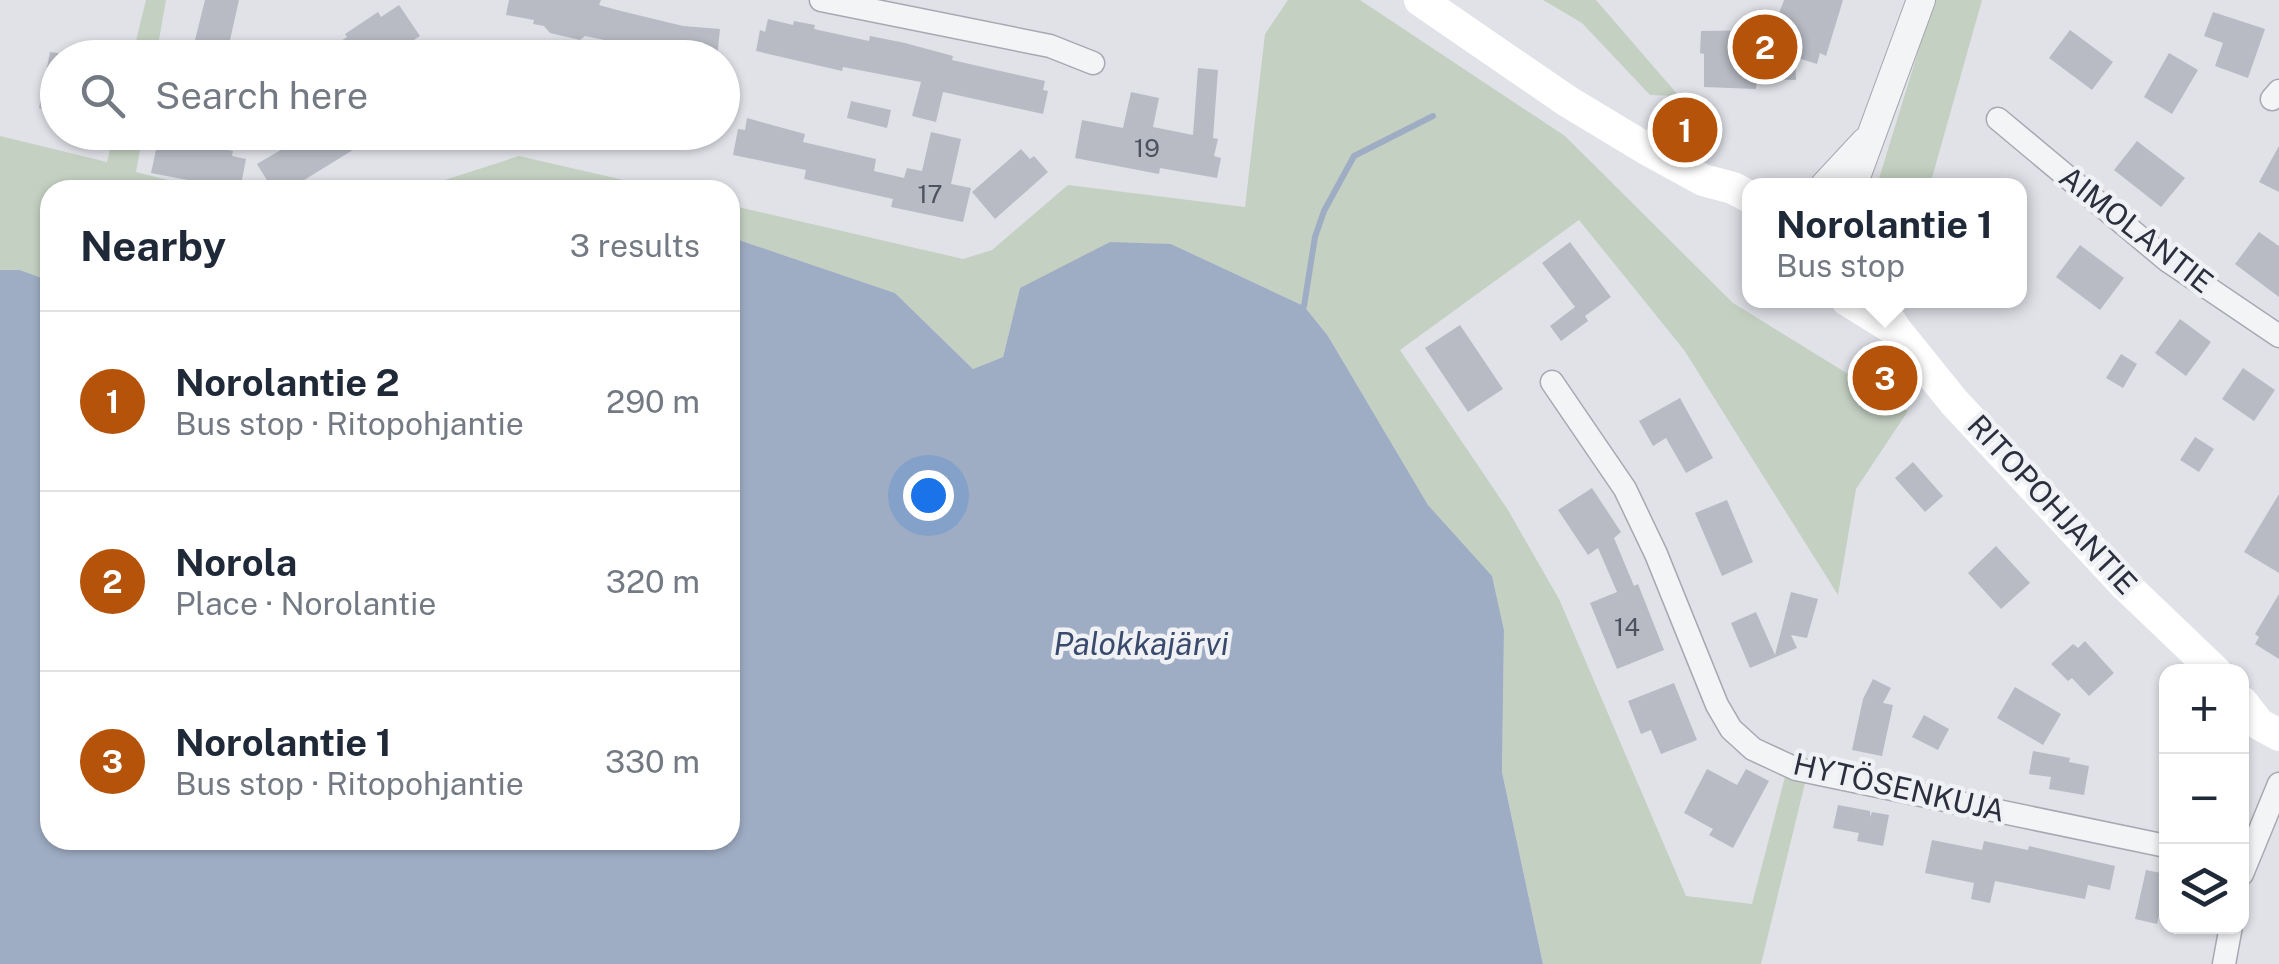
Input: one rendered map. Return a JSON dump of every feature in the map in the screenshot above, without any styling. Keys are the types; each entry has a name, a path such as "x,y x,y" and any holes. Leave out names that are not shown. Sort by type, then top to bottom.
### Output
{"main road":[{"path":"1420,0 1567,101 1703,180 1742,192"},
{"path":"1703,180 1718,200 1742,216"},
{"name":"RITOPOHJANTIE","path":"1860,308 1896,330"},
{"name":"RITOPOHJANTIE","path":"1881,308 1954,402 2126,586 2208,664"},
{"path":"2249,697 2279,721"},
{"path":"2249,712 2258,724 2279,734"}],"street":[{"path":"821,0 1050,46 1094,64"},
{"path":"1856,178 1921,0"},
{"name":"AIMOLANTIE","path":"1998,120 2168,261 2279,336"},
{"path":"1832,178 1870,138"},
{"name":"HYTÖSENKUJA","path":"1552,382 1625,490 1656,554 1717,706 1731,729 1754,749 1796,768 2159,845"},
{"path":"2249,850 2279,784"},
{"path":"2224,964 2230,934"}],"green space":[{"path":"146,0 166,0 159,40 136,40"},
{"path":"1288,0 1360,0 1565,136 1733,303 1908,411 1856,489 1838,595 1684,350 1579,220 1400,350 1508,510 1559,599 1686,896 1752,904 1786,773 1806,779 1761,964 1543,964 1502,772 1504,630 1492,577 1428,505 1328,336 1304,306 1171,244 1020,288 1003,357 973,369 895,293 740,240 740,207 963,259 992,250 1068,185 1245,207 1265,34"},
{"path":"1543,0 1596,0 1679,96 1650,95 1582,23"},
{"path":"1934,0 1982,0 1932,178 1879,178"},
{"path":"0,136 40,146 40,150 58,150 107,162 110,150 140,150 136,172 168,180 40,180 40,277 20,270 0,270"},
{"path":"519,156 623,180 445,180"}],"water":[{"name":"Palokkajärvi","path":"740,240 895,293 973,369 1003,357 1020,288 1110,242 1171,244 1304,306 1328,336 1428,505 1492,576 1504,630 1502,772 1543,964 0,964 0,270 20,270 40,277 40,850 740,850"}],"building":[{"path":"205,0 239,0 230,40 195,40"},
{"path":"509,0 601,0 599,5 617,10 683,26 720,29 719,40 604,40 585,36 580,40 550,33 544,26 533,24 534,20 506,15"},
{"path":"1784,0 1843,0 1826,56 1820,53 1817,64 1795,57 1796,80 1757,79 1756,89 1704,87 1701,31 1773,30"},
{"path":"399,5 420,36 414,40 343,40 345,34 378,12 381,17"},
{"path":"2213,12 2265,29 2248,78 2215,66 2223,43 2204,36"},
{"path":"768,19 815,25 814,29 869,41 870,36 905,43 953,56 952,60 1045,81 1043,90 1048,91 1043,114 943,92 936,122 912,116 921,82 843,67 842,71 756,51 760,30 765,32"},
{"path":"2070,30 2113,62 2092,90 2049,58"},
{"path":"2169,53 2198,70 2172,114 2144,97"},
{"path":"1198,68 1218,70 1213,138 1218,139 1214,156 1221,158 1217,178 1160,168 1159,174 1075,158 1082,120 1123,128 1131,92 1159,98 1153,127 1193,135"},
{"path":"851,101 891,110 887,128 847,118"},
{"path":"747,118 805,134 803,142 876,159 874,171 904,178 907,168 922,171 931,132 961,139 951,184 971,188 963,222 891,207 893,199 804,179 806,170 733,155 734,150 740,150 740,129 745,130"},
{"path":"2137,141 2185,178 2161,207 2114,170"},
{"path":"2279,146 2279,192 2259,182"},
{"path":"1021,149 1030,159 1034,156 1048,172 995,219 972,192"},
{"path":"156,150 228,150 233,151 232,156 246,159 242,180 188,180 151,173"},
{"path":"281,150 353,150 304,180 267,180 257,164"},
{"path":"2259,232 2279,246 2279,297 2235,264"},
{"path":"1570,242 1611,297 1561,341 1550,326 1575,307 1542,263"},
{"path":"2080,245 2124,278 2100,310 2056,277"},
{"path":"2180,319 2211,342 2186,376 2155,353"},
{"path":"1460,325 1503,389 1468,412 1425,348"},
{"path":"2121,354 2137,364 2123,388 2106,378"},
{"path":"2243,368 2275,390 2254,421 2222,399"},
{"path":"1680,398 1713,458 1686,473 1666,438 1653,446 1639,421"},
{"path":"2195,437 2214,449 2199,472 2180,460"},
{"path":"1913,462 1943,496 1925,512 1895,478"},
{"path":"1592,488 1621,532 1614,538 1634,586 1638,584 1664,650 1617,669 1590,603 1617,592 1598,548 1588,555 1558,510"},
{"path":"2279,494 2279,573 2244,552"},
{"path":"1727,500 1753,562 1722,576 1695,513"},
{"path":"1996,546 2030,583 2001,609 1968,573"},
{"path":"1791,592 1818,599 1807,638 1791,635 1797,648 1750,668 1731,623 1756,612 1775,655"},
{"path":"2279,594 2279,659 2255,644 2259,637 2255,634"},
{"path":"2085,641 2114,673 2089,696 2051,664 2073,644 2078,648"},
{"path":"1873,679 1891,688 1883,703 1893,705 1882,756 1852,750 1863,699"},
{"path":"1674,683 1697,740 1661,754 1651,730 1641,734 1628,701"},
{"path":"2015,687 2061,714 2043,745 1997,718"},
{"path":"1924,715 1949,729 1938,750 1912,737"},
{"path":"2033,751 2089,766 2084,795 2049,789 2051,777 2029,774"},
{"path":"1707,769 1737,785 1746,769 1769,781 1733,848 1709,835 1713,829 1684,813"},
{"path":"1838,805 1870,811 1870,817 1872,812 1889,815 1883,846 1857,841 1859,833 1833,828"},
{"path":"1932,840 1982,850 1984,841 2028,850 2029,846 2115,866 2110,890 2088,885 2085,899 1995,881 1990,903 1971,899 1974,883 1925,873"},
{"path":"2146,870 2159,873 2157,924 2135,919"}],"waterway":[{"path":"1304,306 1315,237 1324,211 1354,156 1433,116"}],"place":[{"name":"Norola","path":"1765,47"},
{"name":"Norolantie 2","path":"1685,130"},
{"name":"Norolantie 1","path":"1885,378"}]}
